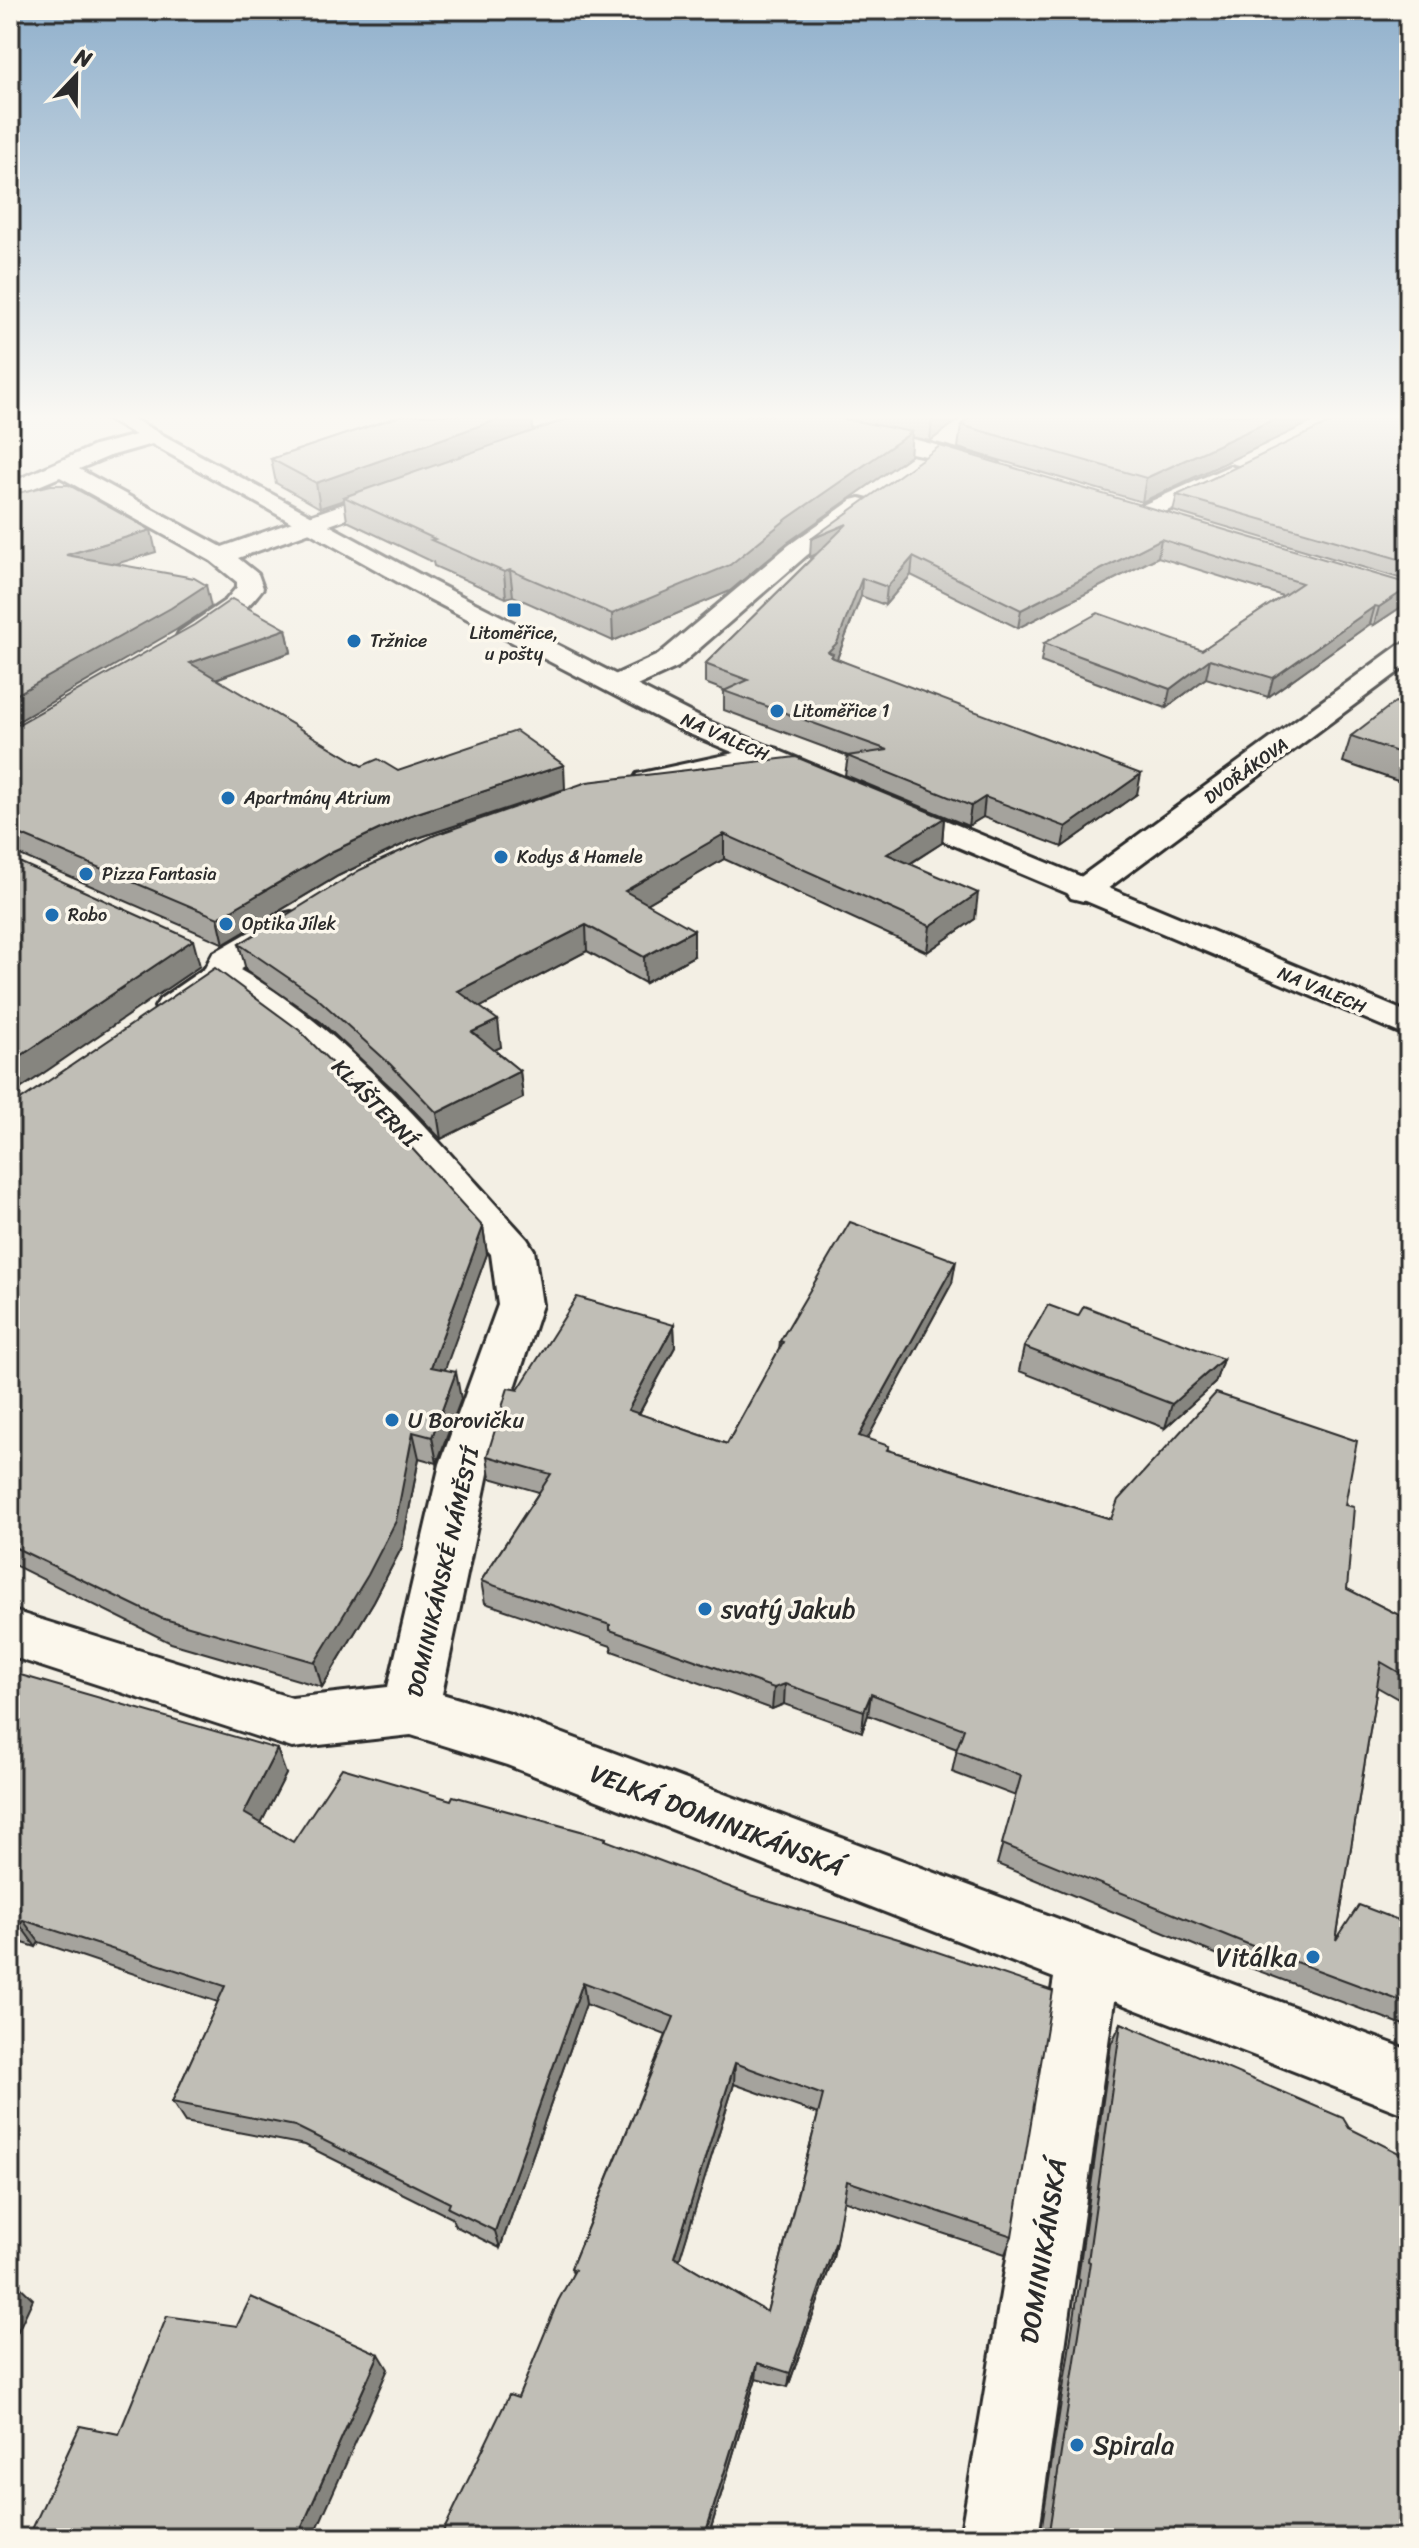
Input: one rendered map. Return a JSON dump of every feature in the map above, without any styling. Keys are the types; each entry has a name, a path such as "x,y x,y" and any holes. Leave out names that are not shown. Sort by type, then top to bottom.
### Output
{"street":[{"path":"161,655 235,606 250,588 249,579 220,556 180,534"},
{"path":"220,556 282,534"},
{"name":"NA VALECH","path":"328,534 695,726 1409,1026"},
{"path":"618,684 668,661 820,534"},
{"name":"DVOŘÁKOVA","path":"1083,891 1409,651"},
{"path":"617,787 767,755"},
{"path":"142,1028 215,961 313,908"},
{"name":"KLÁŠTERNÍ","path":"215,961 320,1046 392,1118 512,1250"},
{"name":"DOMINIKÁNSKÉ NÁMĚSTÍ","path":"411,1710 465,1464 520,1305 512,1250"},
{"name":"VELKÁ DOMINIKÁNSKÁ","path":"10,1633 292,1723 411,1710 510,1740 1409,2083"},
{"name":"DOMINIKÁNSKÁ","path":"999,2538 1088,1963"}],"building":[{"path":"10,534 138,534 66,555 194,578 206,585 171,608 10,698"},
{"path":"424,534 768,534 730,565 612,614 431,540 435,539"},
{"path":"837,534 1239,534 1409,584 1409,587 1379,607 1375,606 1273,678 1210,659 1170,689 1044,643 1098,613 1202,650 1302,583 1161,539 1021,610 913,557 887,587 862,578 837,643 828,652 833,654 831,657 1141,774 1066,827 985,797 971,806 847,756 888,750 724,691 748,680 705,664"},
{"path":"1312,534 1409,534 1409,562"},
{"path":"232,599 286,629 190,663 362,766 378,759 398,771 516,731 564,765 408,816 333,851 218,918 10,830 10,727 194,625"},
{"path":"1395,702 1409,706 1409,756 1351,736"},
{"path":"796,757 944,818 887,854 978,893 930,926 724,834 625,891 694,930 644,957 586,925 458,991 498,1020 472,1032 520,1071 437,1113 390,1064 315,996 239,944 360,870 435,835 587,782"},
{"path":"10,858 193,940 10,1063"},
{"path":"215,968 299,1030 371,1103 483,1227 431,1367 456,1372 432,1437 413,1432 396,1521 368,1575 315,1662 161,1618 10,1545 10,1104 16,1103"},
{"path":"850,1222 956,1261 859,1436 889,1446 887,1450 1111,1519 1118,1500 1216,1393 1357,1441 1345,1505 1354,1507 1347,1589 1409,1620 1409,1678 1381,1662 1336,1940 1359,1905 1409,1924 1409,2004 1250,1945 1002,1844 1021,1776 956,1751 964,1729 871,1694 864,1711 785,1684 774,1688 610,1630 610,1625 481,1581 551,1474 487,1456 508,1388 518,1390 577,1297 674,1325 628,1410 727,1444 783,1342 780,1341"},
{"path":"1048,1305 1078,1316 1084,1306 1223,1359 1172,1404 1024,1347"},
{"path":"10,1672 277,1749 244,1813 293,1842 342,1768 451,1800 453,1796 606,1838 751,1895 902,1940 1053,1991 1012,2236 847,2181 836,2241 790,2373 758,2363 704,2538 440,2538 509,2395 518,2398 558,2301 575,2270 571,2268 674,2017 583,1982 495,2231 448,2208 450,2203 295,2126 172,2102 225,1986 23,1920 20,1925 10,1921","holes":["735,2063 823,2095 767,2312 674,2257"]},
{"path":"1121,2023 1343,2118 1349,2128 1409,2158 1409,2538 1048,2538 1090,2262"},
{"path":"251,2297 379,2354 297,2538 28,2538 80,2426 119,2434 167,2316 237,2326"}],"place":[{"name":"Litoměřice, u pošty","path":"514,610"},
{"name":"Tržnice","path":"354,641"},
{"name":"Litoměřice 1","path":"777,711"},
{"name":"Apartmány Atrium","path":"228,798"},
{"name":"Kodys & Hamele","path":"501,857"},
{"name":"Pizza Fantasia","path":"86,874"},
{"name":"Robo","path":"52,915"},
{"name":"Optika Jílek","path":"226,924"},
{"name":"U Borovičku","path":"392,1420"},
{"name":"svatý Jakub","path":"705,1609"},
{"name":"Vitálka","path":"1313,1957"},
{"name":"Spirala","path":"1077,2445"}]}
